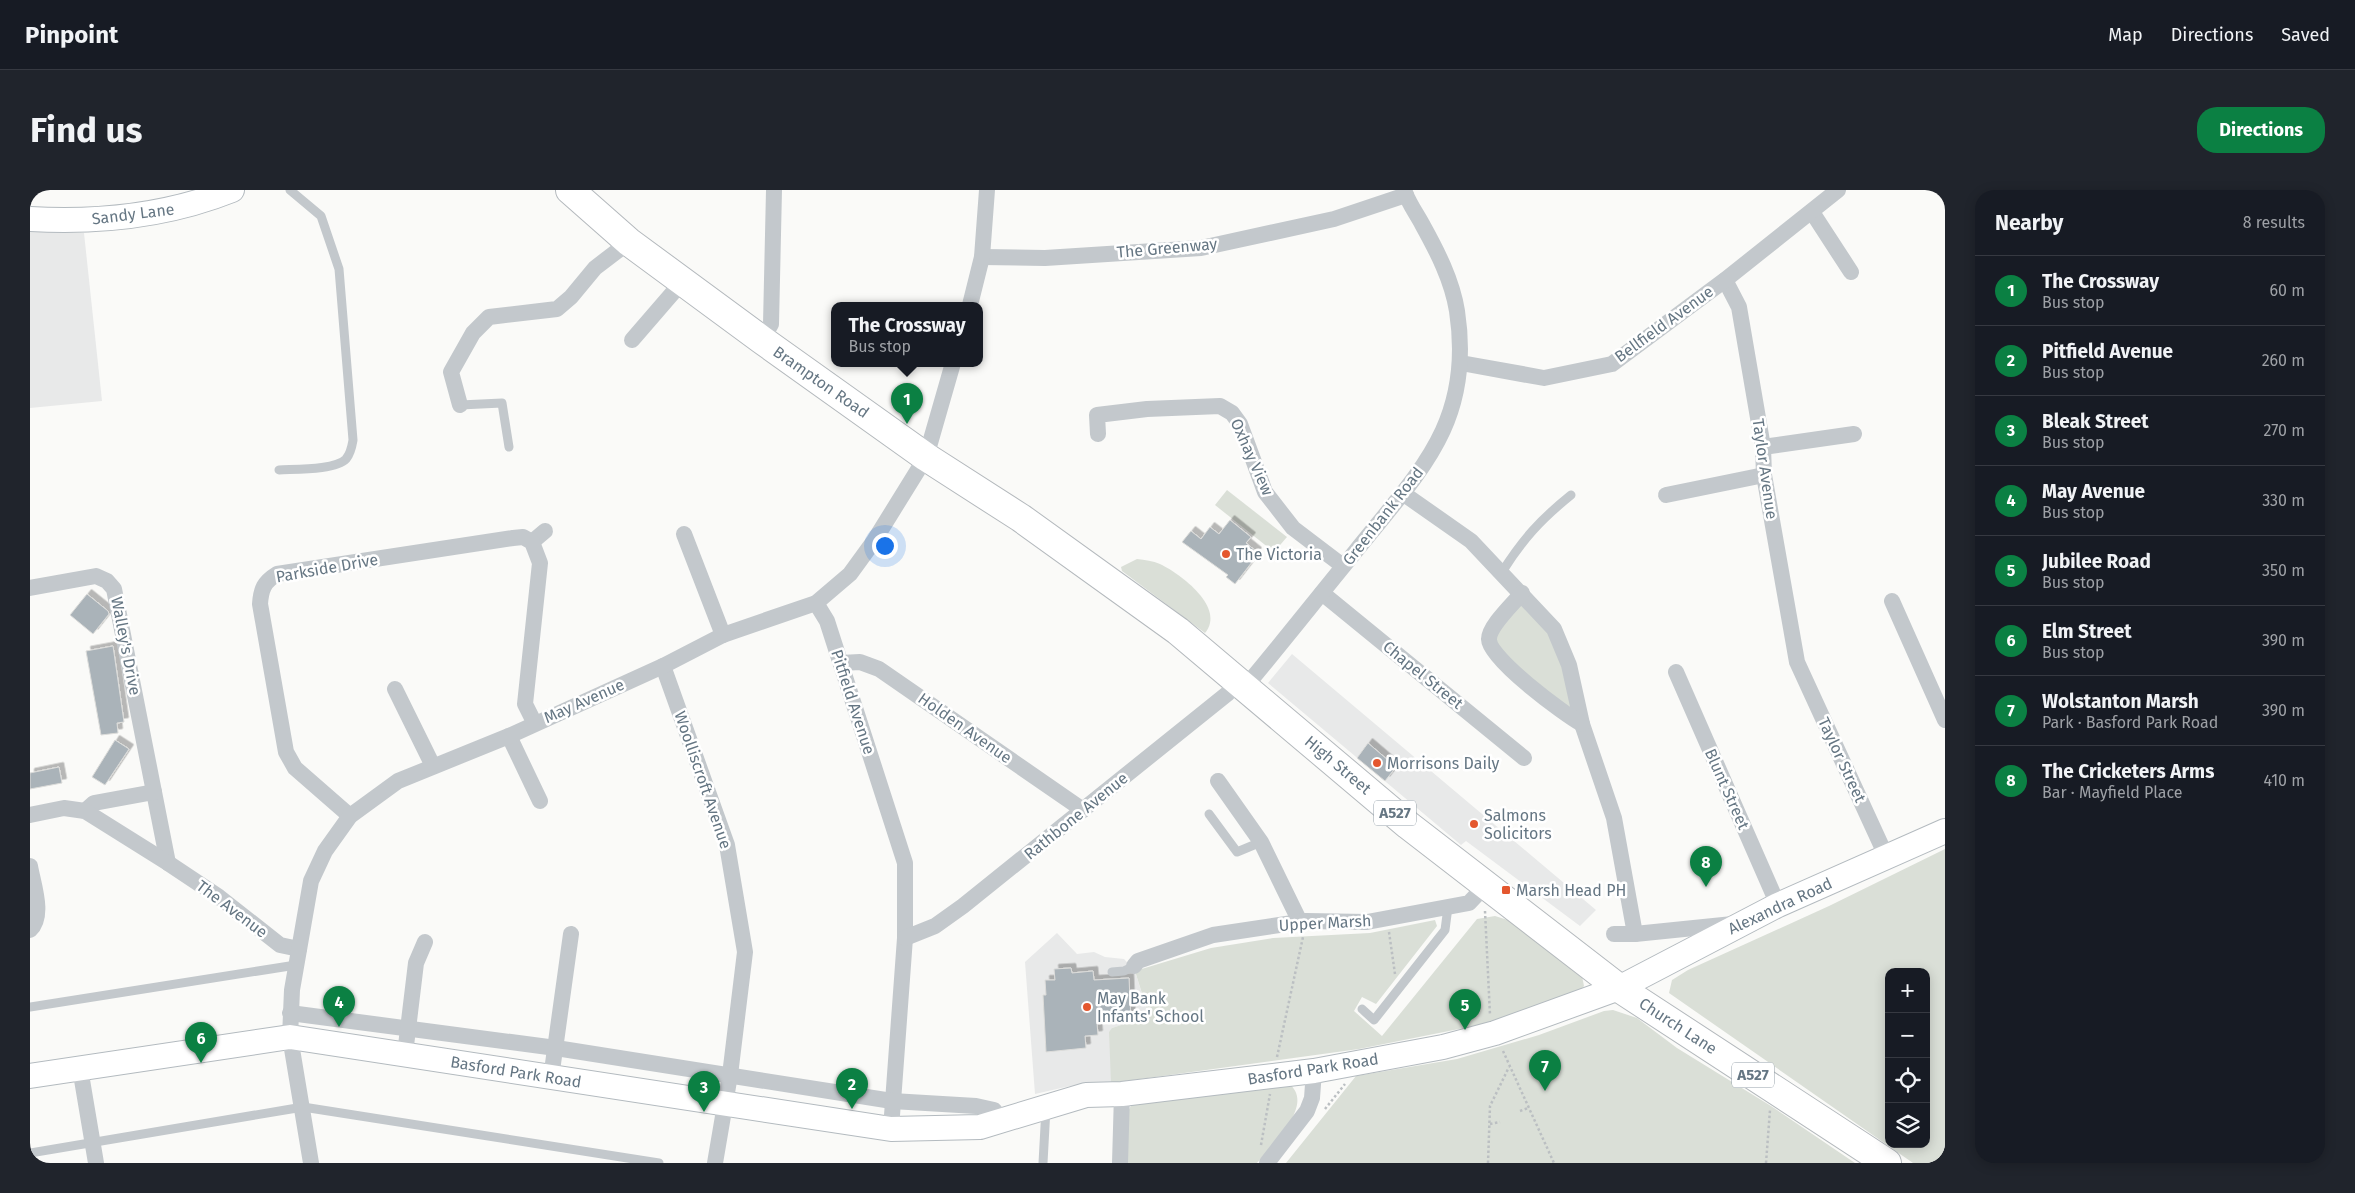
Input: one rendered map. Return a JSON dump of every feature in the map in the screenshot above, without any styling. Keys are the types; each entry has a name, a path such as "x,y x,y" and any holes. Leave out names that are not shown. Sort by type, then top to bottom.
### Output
{"highway":[{"name":"Brampton Road","path":"570,190 629,242 762,340 926,457 1020,518 1178,631"},
{"name":"High Street","path":"1178,631 1485,886 1618,988"},
{"name":"Church Lane","path":"1618,988 1887,1163"}],"main road":[{"name":"Sandy Lane","path":"30,219 69,221 145,216 177,210 232,190"},
{"name":"Alexandra Road","path":"1618,988 1778,905 1945,831"},
{"name":"Basford Park Road","path":"30,1076 290,1037 891,1129 980,1127 1086,1096 1122,1094 1314,1071 1443,1048 1496,1033 1618,988"}],"street":[{"path":"762,340 771,324 774,190"},
{"path":"971,302 982,256 988,190"},
{"name":"Bellfield Avenue","path":"1461,363 1544,378 1612,364 1725,280 1838,190"},
{"name":"The Greenway","path":"982,256 1044,258 1201,248 1334,219 1405,192"},
{"name":"Greenbank Road","path":"1242,684 1404,494 1439,442 1451,409 1461,363 1457,311 1451,287 1435,248 1405,192"},
{"path":"1812,212 1851,272"},
{"path":"460,405 451,372 472,333 489,317 557,308 571,297 595,268 629,242"},
{"name":"Taylor Avenue","path":"1725,280 1739,307 1763,447 1764,475 1797,662"},
{"path":"632,340 683,281"},
{"name":"May Avenue","path":"311,1163 290,1037 290,1013 311,881 325,851 350,816 398,781 509,736 534,722 663,666 723,635 816,603 850,574 874,541 926,457 952,367"},
{"name":"Oxhay View","path":"1098,434 1097,415 1147,409 1220,406 1232,413 1240,424 1265,492 1293,528 1344,566"},
{"path":"1763,447 1854,434"},
{"path":"1666,495 1764,475"},
{"path":"1404,494 1471,541 1554,629 1569,665 1582,724 1614,818 1635,934"},
{"path":"534,722 525,704 540,563 532,542 545,531"},
{"path":"684,534 723,635"},
{"name":"Parkside Drive","path":"350,816 294,768 286,752 260,604 261,591 267,580 277,574 513,538 523,537 532,542"},
{"name":"Walley's Drive","path":"30,588 96,576 107,581 114,589 154,792"},
{"name":"Chapel Street","path":"1324,590 1524,758"},
{"path":"1522,593 1490,631 1488,642 1495,655 1563,714 1582,724"},
{"path":"1892,601 1945,720"},
{"name":"Pitfield Avenue","path":"816,603 827,620 905,864 905,938 891,1129"},
{"name":"Holden Avenue","path":"841,664 860,662 879,669 1083,810"},
{"name":"Taylor Street","path":"1797,662 1887,858"},
{"name":"Woolliscroft Avenue","path":"663,666 726,845 745,952 730,1075 715,1163"},
{"name":"Blunt Street","path":"1676,672 1778,905"},
{"name":"Rathbone Avenue","path":"905,938 935,926 949,916 1242,684"},
{"path":"395,689 433,766"},
{"path":"509,736 540,801"},
{"path":"1218,781 1261,842 1303,921"},
{"path":"85,812 94,803 154,792 168,863"},
{"name":"The Avenue","path":"30,815 64,808 85,812 219,897 280,945 299,949"},
{"path":"30,866 38,910 36,924 30,930"},
{"name":"Upper Marsh","path":"1134,966 1138,961 1213,935 1303,921 1367,922 1469,903 1485,886"},
{"path":"1614,934 1635,934 1742,923"},
{"path":"551,1078 570,934"},
{"path":"405,1054 416,963 425,942"},
{"name":"Basford Park Road","path":"290,1013 556,1048 892,1101 976,1106 994,1110 1002,1121"},
{"path":"80,1068 96,1163"},
{"path":"1267,1163 1307,1111 1312,1098 1314,1071"},
{"path":"1120,1163 1122,1094"}],"lane":[{"path":"279,470 338,465 351,450 353,440 339,269 321,216 290,190"},
{"path":"460,405 502,403 509,447"},
{"path":"1502,572 1522,541 1547,514 1571,495"},
{"path":"1209,814 1237,852 1261,842"},
{"path":"1362,1009 1374,1020 1446,930 1448,907"},
{"path":"30,1007 296,966"},
{"path":"1112,972 1124,971 1134,966"},
{"path":"30,1153 303,1107 659,1163"},
{"path":"1043,1163 1046,1107"}],"path":[{"path":"1387,918 1397,990"},
{"path":"1261,1145 1303,921"},
{"path":"1488,1163 1490,1106 1509,1067"},
{"path":"1324,1111 1348,1081"},
{"path":"1766,1163 1771,1106"},
{"path":"1520,1111 1528,1108"},
{"path":"1490,1124 1500,1122"}],"shaded area":[{"path":"30,231 84,233 102,401 30,408"},
{"path":"1227,490 1287,537 1274,552 1215,505"},
{"path":"1137,559 1155,562 1169,569 1179,575 1198,593 1206,603 1210,613 1210,623 1205,633 1122,571 1121,567"},
{"path":"1522,593 1554,629 1582,724 1495,655 1490,631"},
{"path":"1292,654 1596,910 1580,926 1466,841 1461,845 1268,683"},
{"path":"1945,849 1945,1163 1913,1163 1891,1148 1930,1148 1930,968 1885,968 1885,1143 1669,993 1672,980 1688,970 1829,906"},
{"path":"1495,916 1511,921 1582,976 1584,986 1579,992 1489,1023 1359,1049 1111,1083 1109,1032 1112,1028 1149,1016 1135,971 1211,948 1273,938 1370,933 1435,920 1437,926 1376,1004 1362,997 1354,1011 1382,1036 1477,919"},
{"name":"May Bank Infants' School","path":"1057,933 1077,954 1094,952 1105,957 1124,959 1135,971 1149,1017 1112,1028 1111,1083 1070,1086 1035,1094 1025,962"},
{"path":"1613,1010 1637,1018 1677,1048 1771,1106 1855,1163 1286,1163 1356,1076 1457,1059 1539,1035 1604,1011"},
{"path":"1288,1083 1296,1092 1295,1113 1281,1135 1257,1163 1126,1163 1127,1113 1133,1102"}],"building":[{"name":"The Victoria","path":"1230,520 1251,537 1246,543 1257,552 1250,561 1252,562 1235,584 1226,577 1228,575 1182,542 1191,531 1201,539 1210,527 1219,534"},
{"path":"87,594 108,611 109,614 93,634 70,615"},
{"path":"113,646 124,722 117,723 118,733 101,735 86,651"},
{"path":"115,740 129,749 105,785 92,777"},
{"name":"Morrisons Daily","path":"1368,743 1396,767 1385,781 1357,758"},
{"path":"59,767 62,783 30,789 30,773"},
{"path":"1071,968 1072,973 1093,971 1094,980 1129,978 1131,1021 1097,1023 1098,1035 1085,1036 1086,1048 1046,1052 1043,995 1046,995 1045,980 1055,980 1054,969"}],"place":[{"name":"The Crossway","path":"907,424"},
{"name":"The Victoria","path":"1226,554"},
{"name":"Morrisons Daily","path":"1377,763"},
{"name":"Salmons Solicitors","path":"1474,824"},
{"name":"The Cricketers Arms","path":"1706,887"},
{"name":"Marsh Head PH","path":"1506,890"},
{"name":"May Bank Infants' School","path":"1087,1007"},
{"name":"May Avenue","path":"339,1027"},
{"name":"Jubilee Road","path":"1465,1030"},
{"name":"Elm Street","path":"201,1063"},
{"name":"Wolstanton Marsh","path":"1545,1091"},
{"name":"Pitfield Avenue","path":"852,1109"},
{"name":"Bleak Street","path":"704,1112"}]}
